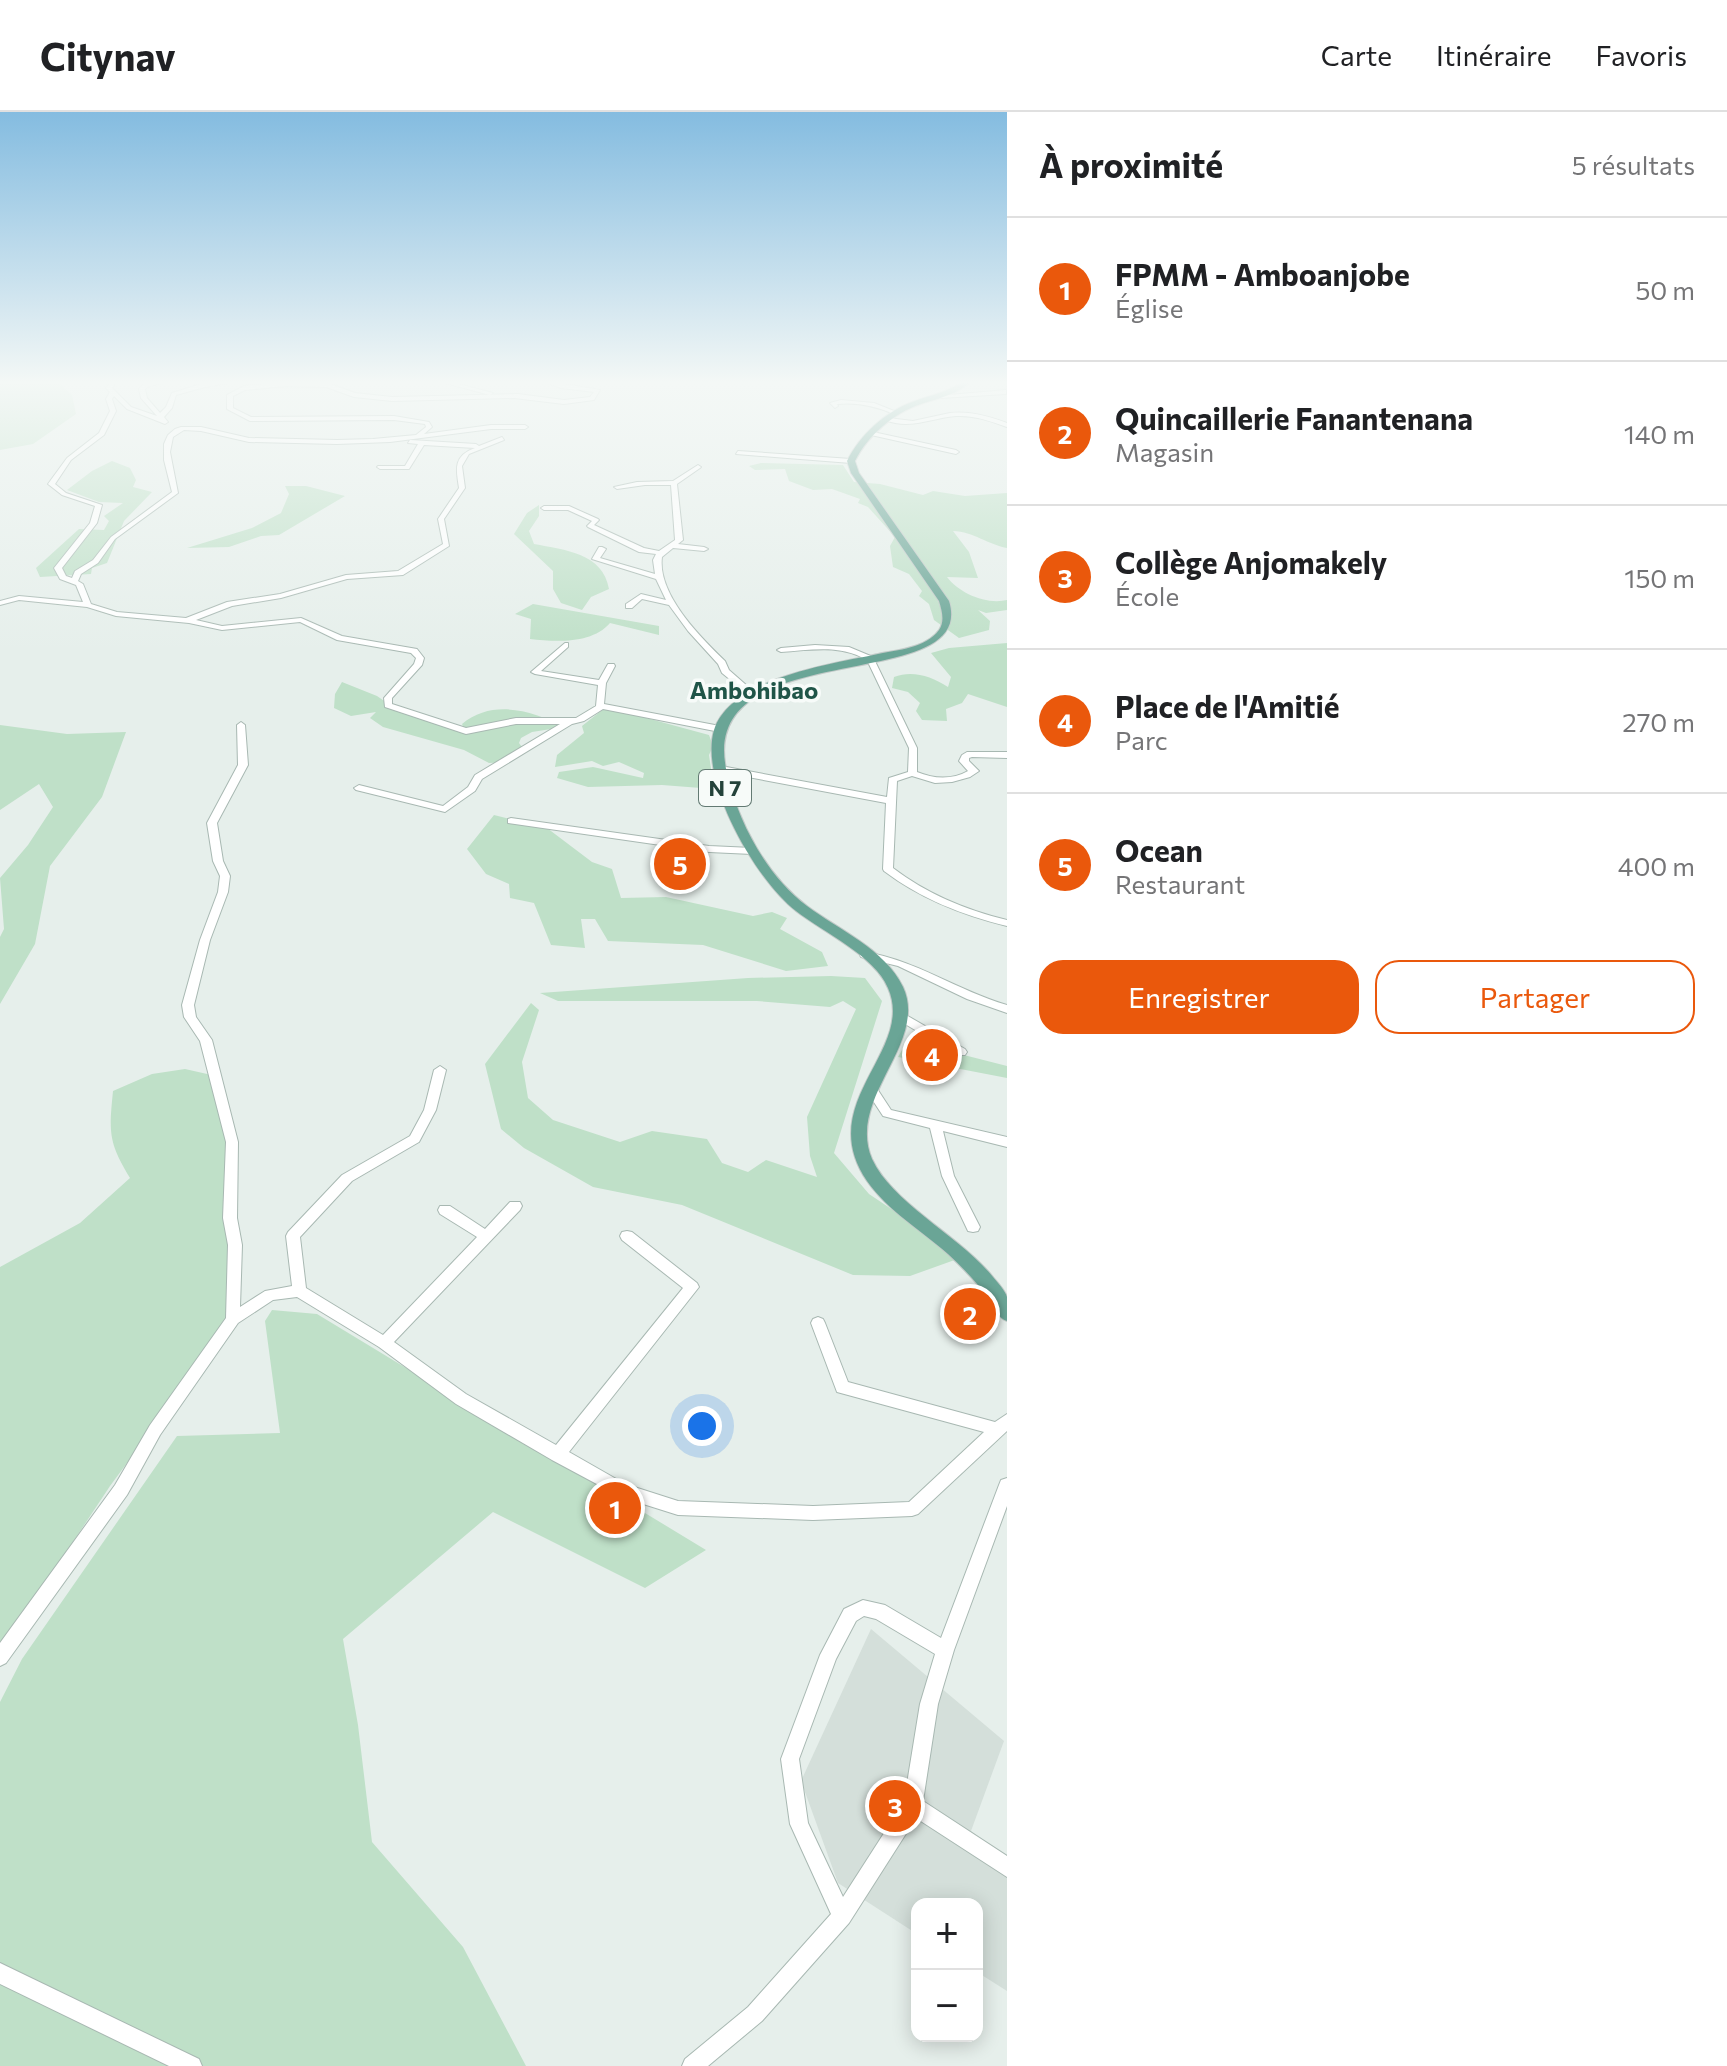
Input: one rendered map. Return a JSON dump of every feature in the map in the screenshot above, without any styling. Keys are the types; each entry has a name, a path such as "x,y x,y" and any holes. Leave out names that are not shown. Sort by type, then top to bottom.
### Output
{"main road":[{"path":"720,729 729,712 750,693 791,678 927,645 944,633 949,618 944,601 854,471"},
{"name":"N 7","path":"720,729 717,744 726,792 752,851 792,900 880,967 897,989 899,1015"},
{"path":"899,1015 896,1031 870,1087 857,1125 865,1163 885,1193 982,1277 1007,1313"}],"street":[{"path":"60,471 51,484 64,494 99,505 98,515 83,539 65,555 58,568 63,577 74,581 88,605"},
{"path":"74,581 78,573 91,568 98,561 110,540 175,493 171,471"},
{"path":"189,621 230,604 281,596 346,577 400,573 447,545 441,519 462,488 460,471"},
{"path":"617,487 628,483 649,486 674,483 692,471"},
{"path":"590,526 642,550 660,553 674,546 679,540 674,483"},
{"path":"544,508 569,508 596,520 581,538"},
{"path":"674,546 704,549"},
{"path":"602,549 596,559 604,564 660,578"},
{"path":"660,553 657,560 660,578 671,603 722,663 725,671 750,693"},
{"path":"629,606 641,596 671,603"},
{"path":"0,603 19,598 88,605 116,614 189,621 222,628 301,620 340,638 414,651 420,658 418,665 388,698 388,705 458,731 474,731 516,721 584,720 594,708 600,706 720,729"},
{"path":"565,645 535,672 602,683"},
{"path":"781,650 842,647 859,651 870,659 913,748 912,773"},
{"path":"600,706 602,683 611,666"},
{"path":"359,788 445,809 472,789 478,777 569,722"},
{"path":"233,1319 235,1245 230,1218 232,1142 206,1040 190,1017 188,1005 205,940 223,892 225,876 218,861 212,823 243,765 241,725"},
{"path":"1007,755 965,757 964,761 974,771 965,777 941,780 912,773 892,780 888,869 901,880 976,916 1007,923"},
{"path":"721,769 891,801"},
{"path":"511,821 709,849 752,851"},
{"path":"865,955 881,956 911,967 962,995 1007,1009"},
{"path":"899,1015 961,1052"},
{"path":"299,1291 293,1236 347,1178 415,1139 430,1110 440,1070"},
{"path":"870,1087 887,1113 1007,1142"},
{"path":"936,1126 948,1176 973,1227"},
{"path":"384,1343 515,1206"},
{"path":"445,1210 486,1236"},
{"path":"557,1455 692,1287 627,1236"},
{"path":"0,1657 121,1490 155,1430 233,1319 270,1295 299,1291 384,1343 461,1399 557,1455 621,1490 678,1508 813,1513 912,1509 1001,1425"},
{"path":"818,1323 842,1387 1001,1425"},
{"path":"692,2066 755,2014 842,1916 913,1805 929,1704 945,1650 1007,1485"},
{"path":"842,1916 799,1824 790,1759 829,1655 850,1615 863,1608 879,1611 945,1650"},
{"path":"913,1805 1007,1867"},
{"path":"0,1973 192,2066"}],"shaded area":[{"path":"871,1629 1004,1741 971,1831 1007,1858 1007,1991 983,1976 983,1898 911,1898 911,1930 838,1883 801,1781"}],"green space":[{"path":"92,471 132,471 136,480 133,487 152,492 124,521 107,563 92,568 91,574 40,577 36,568 79,529 104,530 109,521 104,516 123,503 99,502 67,490"},
{"path":"786,471 847,471 854,482 880,484 923,495 933,491 965,496 1007,493 1007,548 953,531 969,552 978,578 947,577 958,588 974,596 990,601 1007,600 1007,610 986,613 978,610 990,621 989,630 959,638 934,620 929,604 919,596 922,591 909,574 893,567 890,546 895,537 868,507 858,503 860,499 832,489 813,490 789,481"},
{"path":"285,486 306,486 345,496 279,535 261,536 229,547 187,548 252,528 281,513 289,494"},
{"path":"539,505 539,516 529,531 534,544 581,555 599,568 605,577 609,589 591,597 582,610 561,603 553,589 553,571 514,534 527,513"},
{"path":"533,604 659,626 659,635 610,623 584,638 562,641 530,639 531,619 515,614"},
{"path":"1007,643 1007,707 968,694 962,703 946,709 947,721 922,720 916,711 920,703 908,692 892,688 894,677 908,674 928,677 948,687 951,677 931,653 949,648"},
{"path":"342,682 377,696 390,705 466,733 462,724 474,716 499,709 526,712 564,727 532,732 521,738 519,743 522,747 510,762 489,763 464,750 383,727 370,718 376,712 351,716 334,708 335,694"},
{"path":"606,707 709,735 713,746 709,755 714,789 662,785 588,787 557,778 559,772 593,767 643,778 644,773 619,762 603,766 592,761 555,767 557,755 584,733 582,726"},
{"path":"0,725 67,734 126,732 102,797 50,866 35,944 0,1004 0,937 4,929 0,878 28,845 53,807 39,784 0,810"},
{"path":"494,815 547,828 592,862 612,869 621,898 666,897 753,916 772,912 787,918 780,929 822,952 828,966 786,971 703,945 608,941 595,919 581,919 585,948 551,945 534,903 510,898 509,884 486,874 467,849"},
{"path":"748,978 865,978 882,1001 834,1153 869,1194 963,1257 910,1276 853,1275 682,1205 593,1187 524,1148 501,1129 485,1064 531,1003 539,1010 522,1062 528,1098 553,1120 620,1142 652,1131 707,1139 722,1163 748,1172 766,1160 817,1177 810,1156 807,1117 856,1009 843,1001 830,1007 757,1001 558,1001 540,993"},
{"path":"913,1031 956,1053 1007,1066 1007,1078 898,1057"},
{"path":"185,1069 216,1076 231,1165 233,1319 110,1486 0,1652 0,1267 80,1223 130,1178 112,1136 113,1091 152,1074"},
{"path":"272,1310 317,1314 706,1550 645,1588 493,1512 343,1639 358,1725 372,1842 463,1947 526,2066 0,2066 0,1702 22,1659 177,1436 280,1433 265,1321"}],"place":[{"name":"Ocean","path":"680,864"},
{"name":"Place de l'Amitié","path":"932,1055"},
{"name":"Quincaillerie Fanantenana","path":"970,1314"},
{"name":"FPMM - Amboanjobe","path":"615,1508"},
{"name":"Collège Anjomakely","path":"895,1806"}],"district":[{"name":"Ambohibao","path":"754,691"}]}
